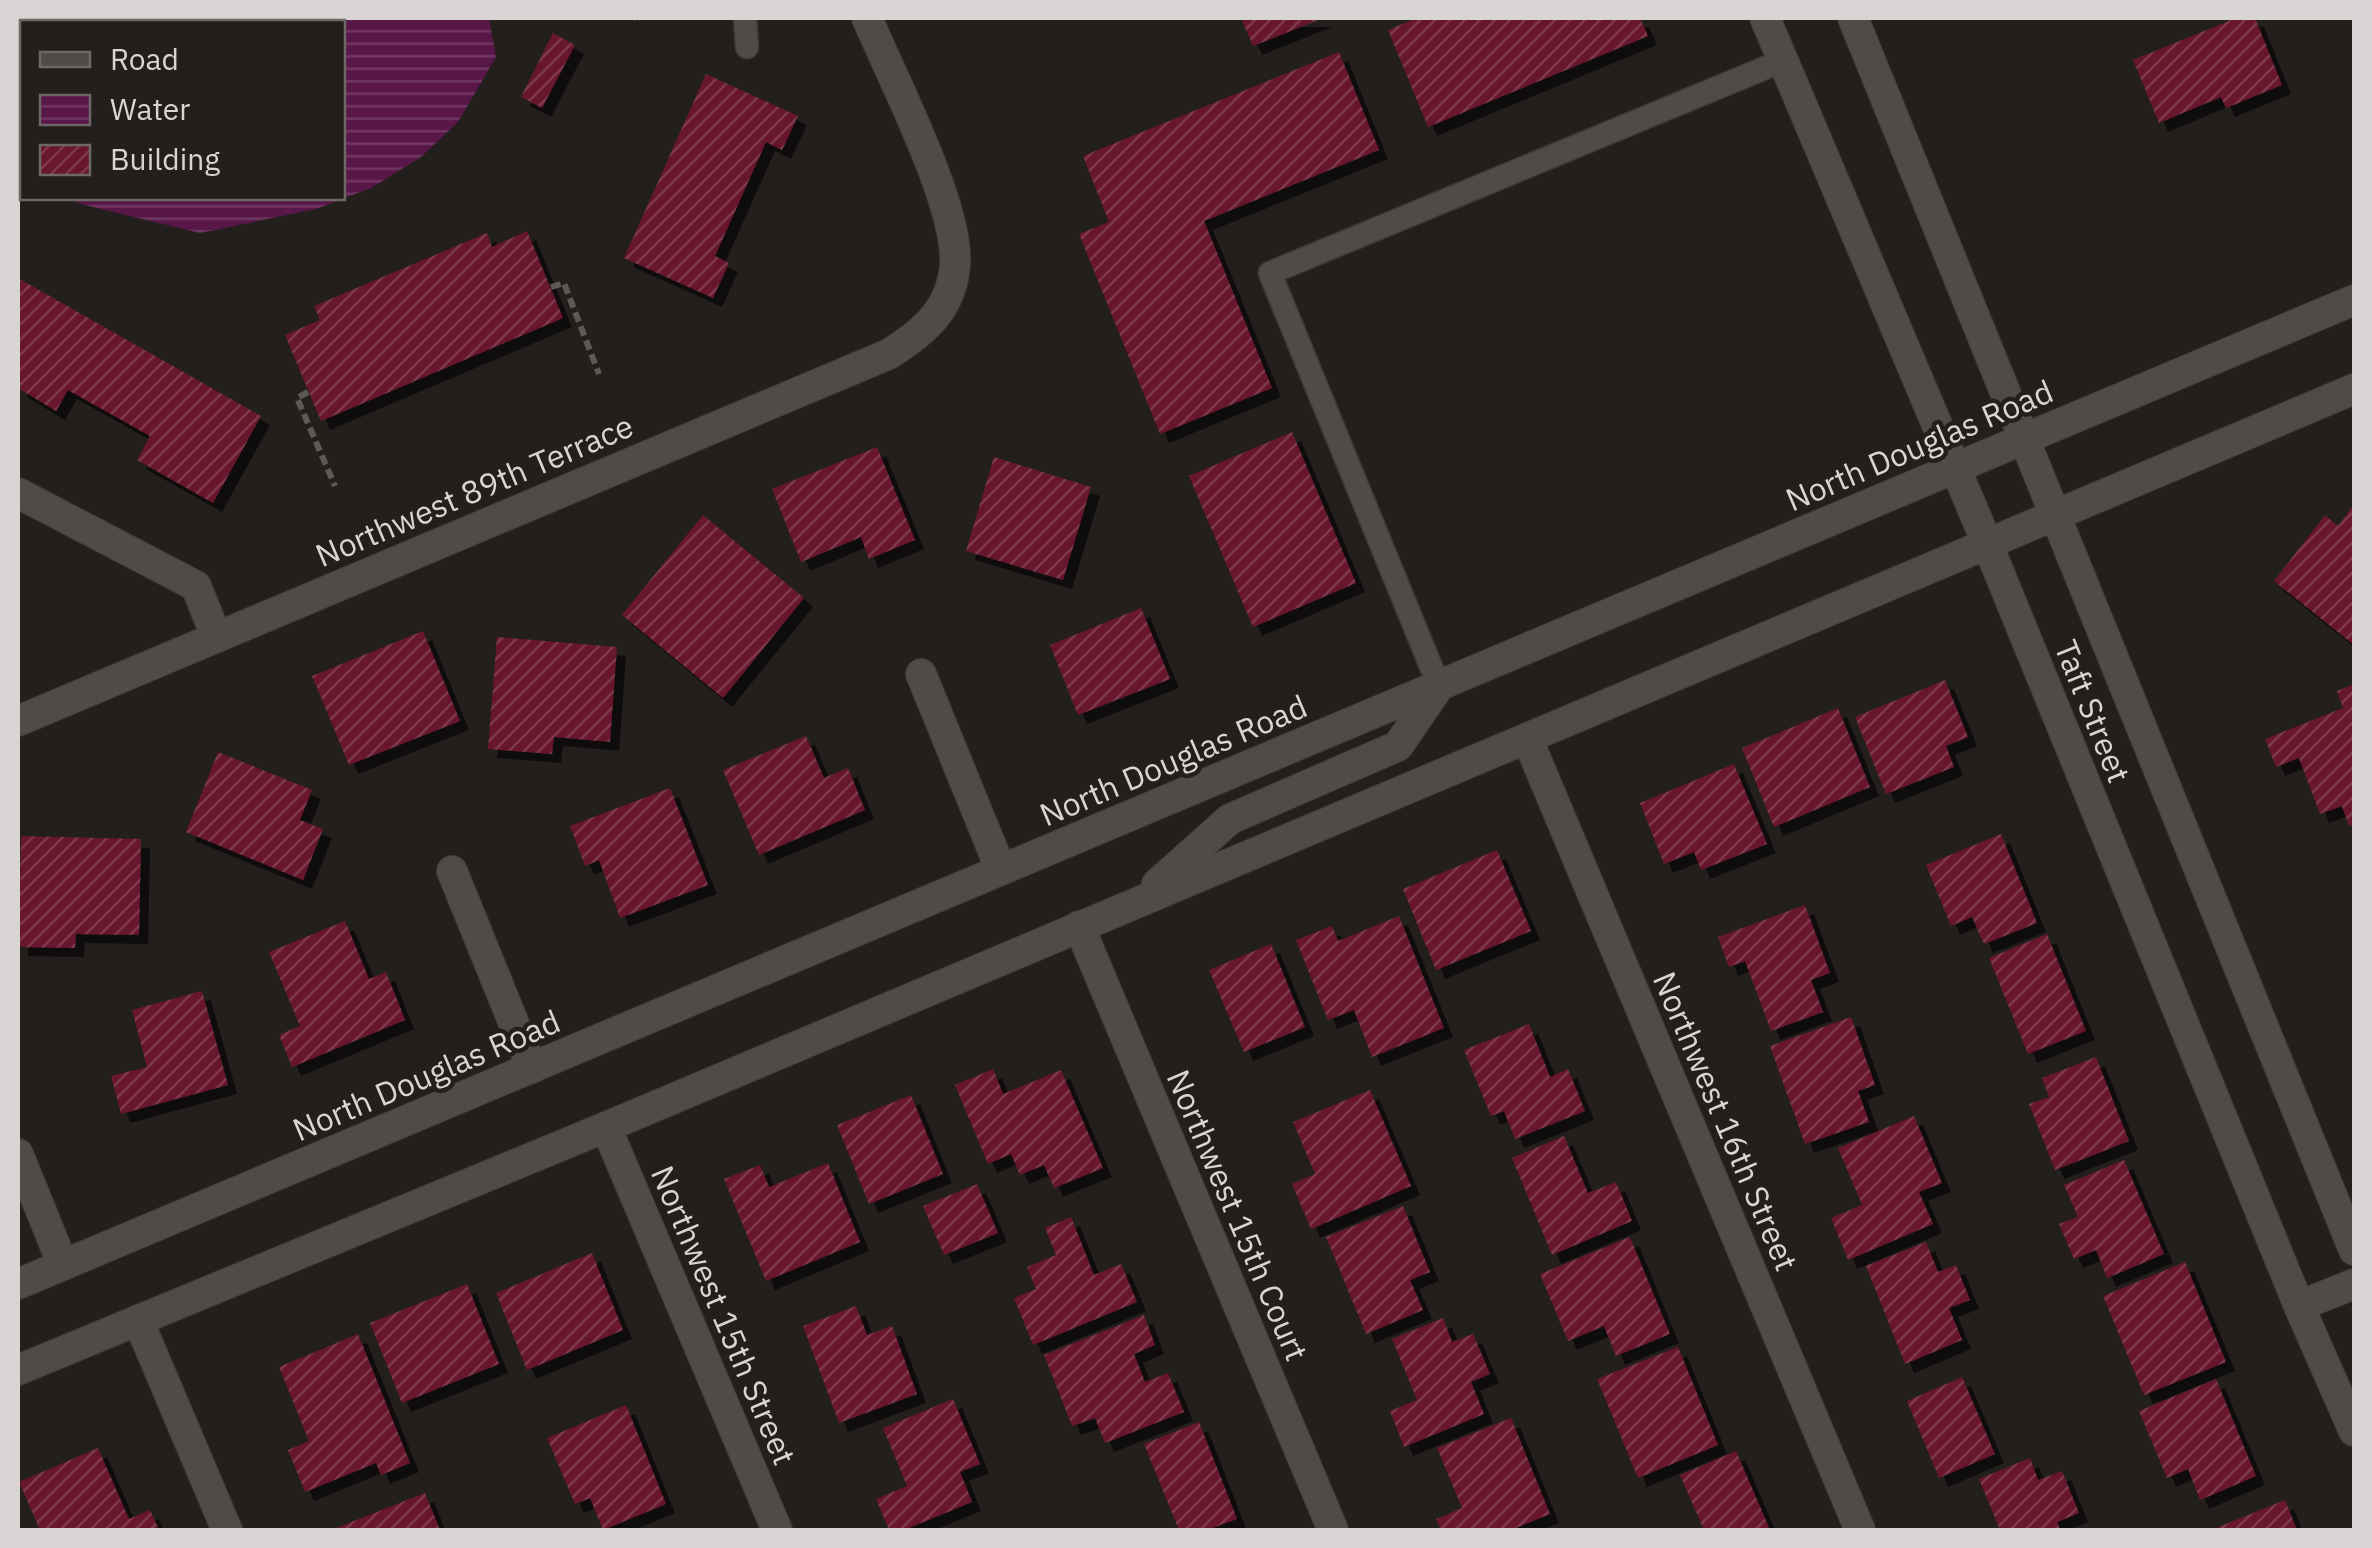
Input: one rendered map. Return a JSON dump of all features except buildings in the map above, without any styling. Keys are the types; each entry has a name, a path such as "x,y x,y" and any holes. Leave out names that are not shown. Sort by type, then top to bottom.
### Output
{"street":[{"name":"Northwest 89th Terrace","path":"18,721 889,354 922,334 944,304 955,264 948,216 866,18"},
{"name":"Taft Street","path":"1764,18 1987,543 2298,1306 2354,1431"},
{"name":"Taft Street","path":"1853,18 2354,1250"},
{"name":"North Douglas Road","path":"18,1284 2354,300"},
{"path":"18,1370 606,1127 2354,388"},
{"path":"18,493 196,586 216,636"},
{"path":"920,674 1001,870"},
{"path":"1136,902 1230,820 1398,746 1439,686"},
{"name":"Northwest 16th Street","path":"1526,738 1860,1530"},
{"path":"452,871 532,1068"},
{"name":"Northwest 15th Court","path":"1079,926 1333,1530"},
{"name":"Northwest 15th Street","path":"606,1127 777,1530"},
{"path":"18,1154 63,1266"},
{"path":"2298,1306 2354,1284"},
{"path":"138,1320 227,1530"}],"lane":[{"path":"745,18 747,47"},
{"path":"1439,686 1270,274 1782,60"}],"path":[{"path":"551,287 564,283 598,374"},
{"path":"308,392 297,398 334,486"}],"water":[{"path":"18,18 489,18 496,57 458,122 421,157 371,188 345,198 345,20 20,20 20,141"},
{"path":"74,200 340,200 316,209 200,233"}]}
